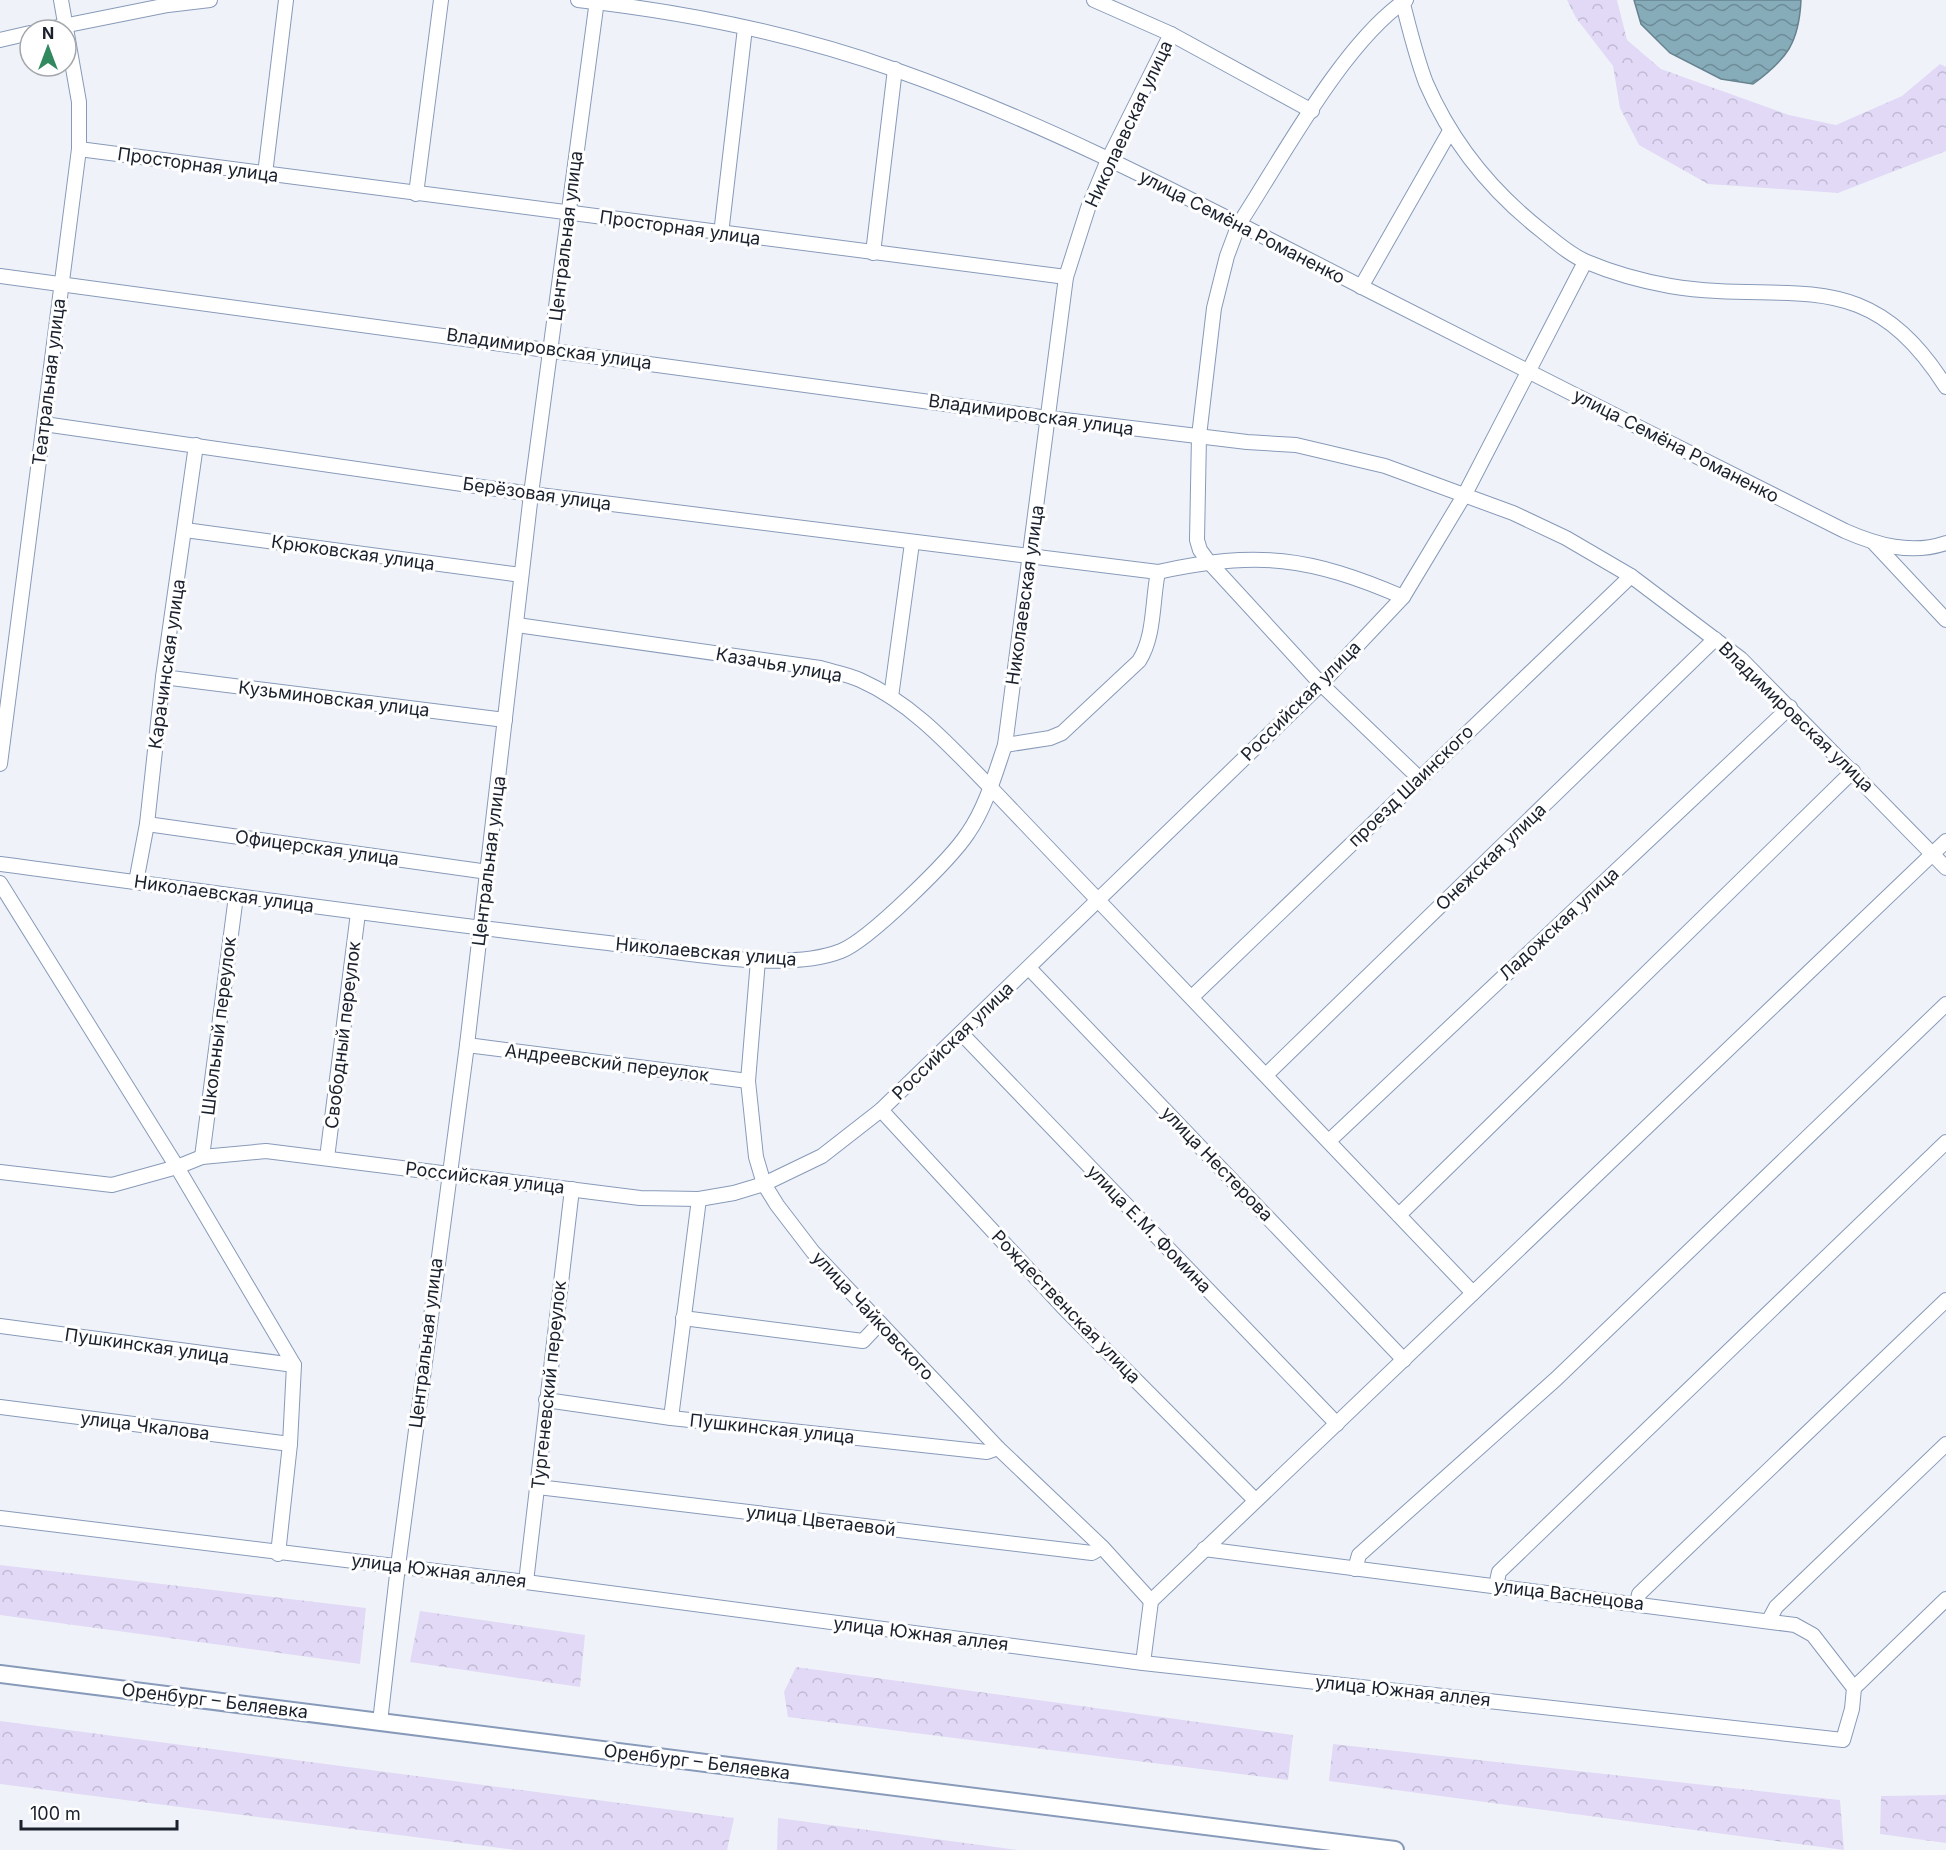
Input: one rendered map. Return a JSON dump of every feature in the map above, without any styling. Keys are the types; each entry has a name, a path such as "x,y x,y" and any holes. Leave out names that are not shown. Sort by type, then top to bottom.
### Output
{"main road":[{"name":"Оренбург – Беляевка","path":"0,1674 1300,1844 1395,1850"}],"street":[{"name":"Театральная улица","path":"61,0 65,18"},
{"path":"78,23 210,0"},
{"path":"265,174 286,0"},
{"path":"416,194 441,0"},
{"name":"улица Семёна Романенко","path":"578,0 596,1 744,28 895,69 1003,112 1108,160 1239,224 1709,463 1874,543 1916,549 1946,543"},
{"path":"1094,0 1171,34 1312,111"},
{"name":"Центральная улица","path":"380,1722 448,1174 467,1045 531,494 596,1"},
{"path":"1419,778 1321,684 1208,561 1200,550 1197,540 1199,436 1215,308 1227,256 1239,224 1354,51 1386,15 1402,1 1426,81 1450,131 1473,164 1500,195 1562,247 1585,261 1627,276 1669,286 1696,289 1807,292 1860,304 1891,323 1912,341 1930,362 1946,387"},
{"path":"721,234 744,28"},
{"name":"Николаевская улица","path":"0,864 481,929 758,960 814,960 844,950 862,938 939,866 968,833 990,787 1005,745 1066,277 1088,208 1108,160 1171,34"},
{"path":"0,40 18,36"},
{"path":"873,253 895,69"},
{"name":"Театральная улица","path":"0,764 80,149 79,102 75,78"},
{"path":"1361,287 1450,131"},
{"name":"Просторная улица","path":"80,149 1066,277"},
{"name":"Российская улица","path":"0,1172 112,1185 177,1167 202,1157 266,1151 640,1198 699,1199 764,1184 822,1156 881,1110 1100,900 1321,684 1403,597 1465,494 1585,261"},
{"name":"Владимировская улица","path":"0,276 1048,418 1296,445 1342,454 1425,479 1513,513 1566,538 1631,576 1741,659 1946,868"},
{"name":"Берёзовая улица","path":"44,424 531,494 1158,572 1208,561 1263,558 1295,561 1367,581 1403,597"},
{"name":"Карачинская улица","path":"136,882 147,824 163,677 196,445"},
{"name":"Крюковская улица","path":"185,530 521,575"},
{"path":"891,696 912,543"},
{"name":"улица Семёна Романенко","path":"1874,543 1946,620"},
{"path":"1005,745 1062,734 1139,662 1146,650 1149,638 1158,572"},
{"name":"проезд Шаинского","path":"1192,997 1631,576"},
{"name":"Казачья улица","path":"517,626 820,668 859,679 891,696 921,719 1100,900"},
{"name":"Онежская улица","path":"1266,1075 1715,639"},
{"name":"Кузьминовская улица","path":"163,677 505,720"},
{"name":"Ладожская улица","path":"1329,1141 1790,707"},
{"path":"1399,1215 1853,771"},
{"name":"Офицерская улица","path":"147,824 488,872"},
{"path":"1143,1663 1151,1601 1946,841"},
{"path":"0,883 177,1167 294,1365 290,1444 278,1554"},
{"name":"Школьный переулок","path":"202,1157 236,896"},
{"path":"1100,900 1473,1293"},
{"name":"Свободный переулок","path":"327,1158 358,913"},
{"name":"улица Чайковского","path":"758,960 748,1081 756,1157 764,1184 813,1252 998,1448 1102,1547 1151,1601"},
{"name":"улица Нестерова","path":"1029,968 1404,1360"},
{"path":"1355,1569 1359,1555 1556,1379 1946,1004"},
{"name":"улица Е.М. Фомина","path":"961,1033 1338,1424"},
{"name":"Андреевский переулок","path":"467,1045 748,1081"},
{"name":"Рождественская улица","path":"881,1110 1064,1308 1255,1500"},
{"path":"1496,1586 1499,1572 1946,1142"},
{"name":"Тургеневский переулок","path":"526,1582 572,1189"},
{"path":"671,1418 699,1199"},
{"path":"1637,1604 1639,1594 1946,1300"},
{"path":"683,1318 863,1341 880,1323"},
{"name":"Пушкинская улица","path":"0,1326 294,1365"},
{"name":"Пушкинская улица","path":"546,1400 671,1418 987,1452 998,1448"},
{"name":"улица Чкалова","path":"0,1407 290,1444"},
{"path":"1769,1620 1776,1607 1946,1444"},
{"name":"улица Цветаевой","path":"538,1487 1092,1553 1102,1547"},
{"name":"улица Южная аллея","path":"0,1518 278,1554 526,1582 1143,1663 1843,1740 1852,1708 1854,1688"},
{"name":"улица Васнецова","path":"1204,1549 1795,1625 1813,1635 1854,1688"},
{"path":"1854,1688 1946,1599"}],"green space":[{"path":"1567,0 1617,0 1627,40 1661,69 1789,115 1836,125 1902,96 1940,64 1946,67 1946,151 1838,193 1708,184 1639,145 1620,108 1613,66 1576,18"},
{"path":"0,1565 366,1608 360,1664 0,1615"},
{"path":"420,1611 585,1635 580,1687 410,1662"},
{"path":"796,1667 1293,1735 1288,1780 788,1717 784,1692"},
{"path":"0,1721 734,1818 727,1850 516,1850 0,1784"},
{"path":"1333,1744 1840,1800 1844,1850 1329,1781"},
{"path":"1946,1795 1946,1843 1880,1834 1881,1796"},
{"path":"778,1818 1018,1850 777,1850"}],"water":[{"path":"1634,0 1801,0 1797,28 1789,49 1775,66 1753,84 1721,79 1670,53 1641,24"}]}
